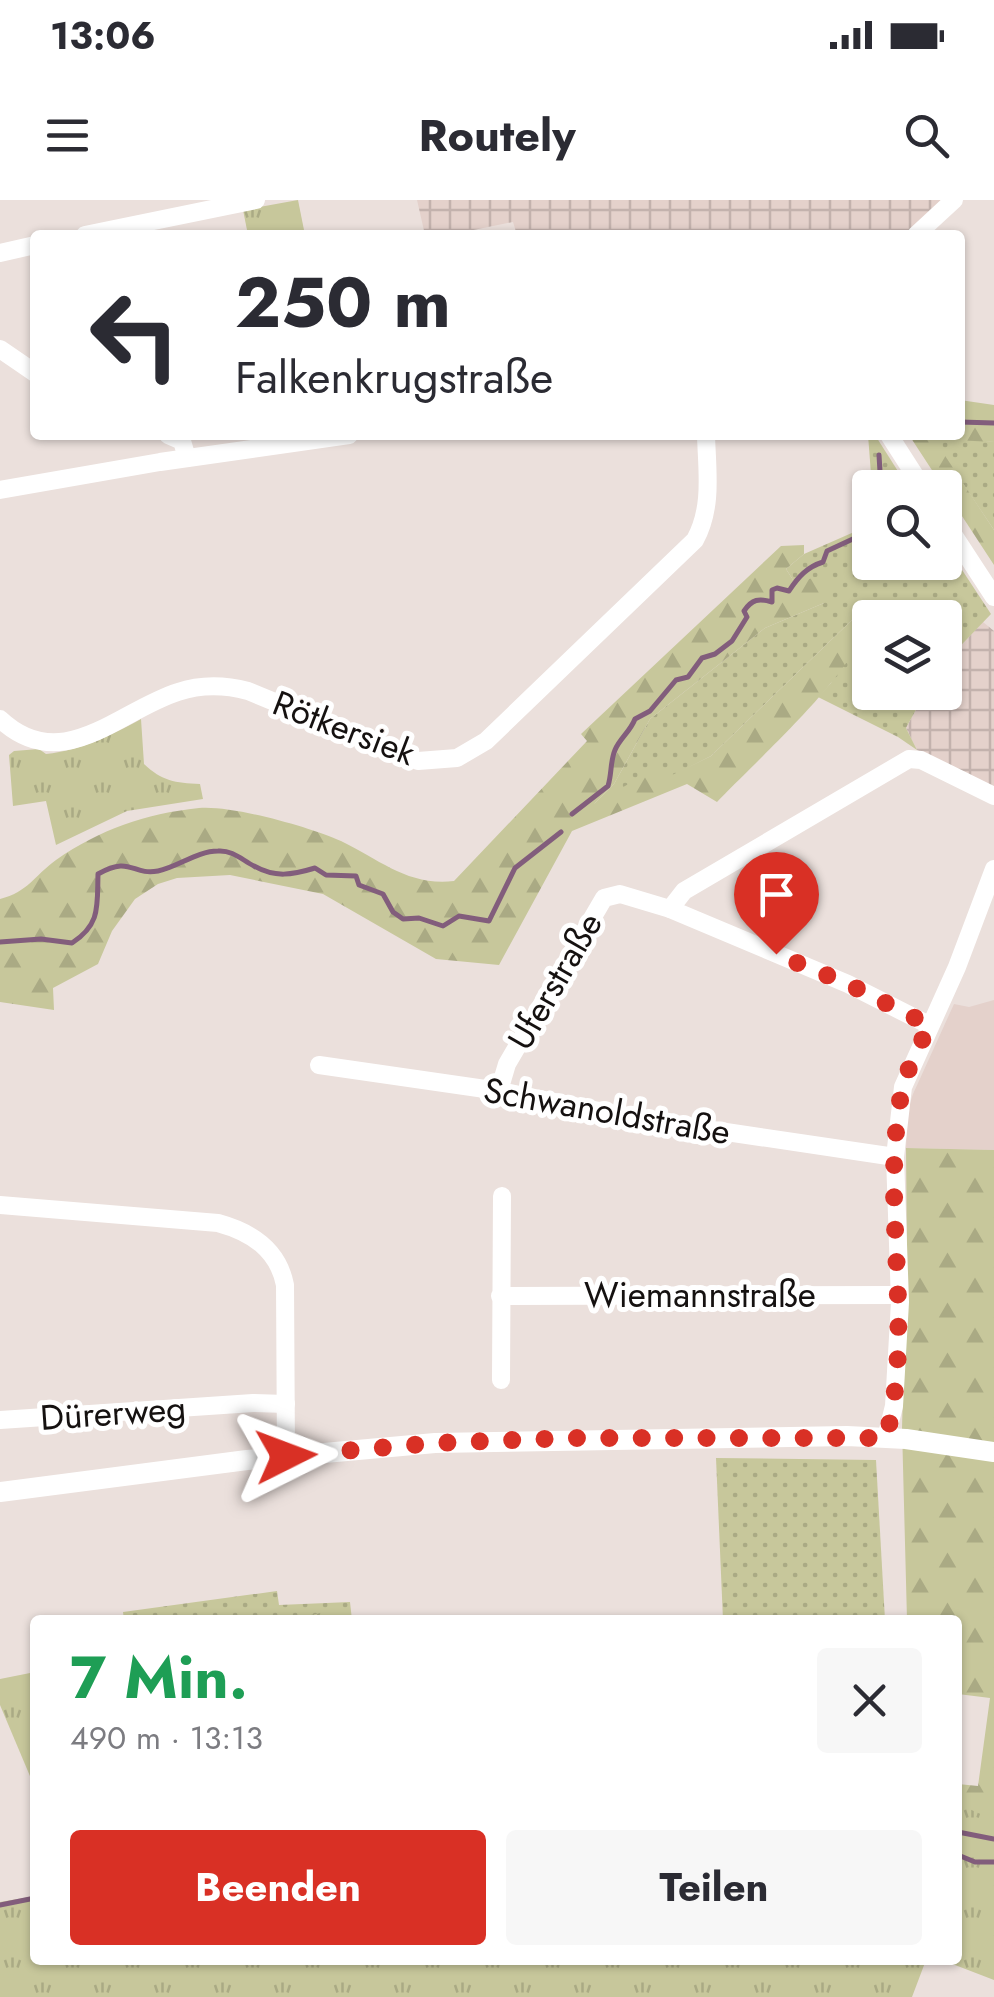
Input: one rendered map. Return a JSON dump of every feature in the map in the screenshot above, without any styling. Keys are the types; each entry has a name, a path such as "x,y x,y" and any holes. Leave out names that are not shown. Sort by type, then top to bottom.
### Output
{"street":[{"path":"109,230 256,200"},
{"path":"921,230 954,200"},
{"path":"0,252 30,246"},
{"path":"0,349 30,369"},
{"path":"180,440 187,458"},
{"path":"0,490 314,440"},
{"name":"Rötkersiek","path":"0,719 30,739 61,743 94,733 178,692 228,686 408,758 437,762 456,758 486,741 695,540 708,500 706,440"},
{"path":"893,440 911,470"},
{"path":"962,548 994,596"},
{"path":"929,1025 848,984 670,909 684,891 904,760 921,760 994,796"},
{"path":"886,1438 894,1406 899,1295 895,1158 903,1087 994,869"},
{"name":"Uferstraße","path":"500,1091 507,1064 604,898 620,894 670,909"},
{"name":"Schwanoldstraße","path":"319,1065 500,1091 639,1119 895,1158"},
{"path":"501,1380 502,1196"},
{"path":"0,1205 218,1223 250,1233 264,1245 283,1275 286,1456"},
{"name":"Wiemannstraße","path":"500,1296 899,1295"},
{"name":"Dürerweg","path":"0,1420 286,1404"},
{"path":"0,1492 286,1456 435,1443 886,1438 994,1452"}],"shaded area":[{"path":"417,200 941,200 910,230 515,230 513,222 474,230 424,230"},
{"path":"983,622 994,631 994,787 917,750 906,728 916,710 962,710 962,644"},
{"path":"994,1000 994,1150 906,1148 908,1109 913,1094 954,1004 969,1007"}],"green space":[{"path":"298,200 304,230 247,230 243,210"},
{"path":"965,401 994,405 994,442 954,440 965,440"},
{"path":"868,440 878,440 897,470 871,470"},
{"path":"912,440 935,440 954,470 932,470"},
{"path":"934,440 994,442 994,530 962,482 962,470 954,470"},
{"path":"962,481 994,530 994,565 962,516"},
{"path":"852,533 852,580 962,580 962,570 991,614 962,644 962,600 852,600 852,620 711,756 670,777 590,808 614,784 650,719 765,628 824,603 795,583 786,569 804,554"},
{"path":"804,545 804,554 786,569 795,583 830,573 838,582 824,603 765,628 650,719 614,784 594,804 656,768 670,776 711,756 852,620 852,654 800,718 717,802 687,784 572,831 499,965 436,959 323,894 230,875 177,878 158,884 135,899 112,931 98,964 53,988 54,1010 0,1002 0,899 24,888 73,849 141,819 199,808 250,813 327,835 409,876 454,881 587,741 581,734 781,546"},
{"path":"852,622 852,710 916,710 906,728 917,750 818,697 831,683"},
{"path":"141,719 144,764 169,780 200,784 203,799 127,811 56,845 46,801 13,806 9,755 14,751 39,749 46,754 72,749"},
{"path":"906,1148 994,1150 994,1971 962,1961 962,1784 978,1786 990,1698 962,1694 962,1615 907,1615 902,1428"},
{"path":"716,1458 876,1460 885,1615 723,1615"},
{"path":"277,1591 279,1605 350,1602 351,1615 123,1615 123,1612"},
{"path":"349,1607 351,1615 311,1615"},
{"path":"30,1673 30,1776 0,1705 0,1679"},
{"path":"962,1806 994,1820 994,1980 955,1965 962,1965"},
{"path":"30,1897 30,1965 924,1965 912,1997 0,1997 0,1902"}],"waterway":[{"path":"965,422 994,423"},
{"path":"879,455 880,470"},
{"path":"572,814 608,786 615,750 635,719 650,711 676,680 688,677 702,658 732,641 750,604 760,600 772,602 772,590 789,591 803,573 823,562 827,551 852,539"},
{"path":"0,942 41,939 72,943 93,921 98,874 118,866 158,871 218,851 276,874 315,868 326,875 356,876 359,885 383,894 393,912 403,919 419,918 443,926 459,916 489,921 515,868 561,832"},
{"path":"962,1833 994,1839"},
{"path":"962,1857 975,1862 994,1862"},
{"path":"0,1905 30,1899"}],"route":[{"path":"286,1456 435,1443 569,1438 886,1438 894,1406 900,1302 895,1158 903,1087 929,1025 848,984 776,954"}]}
